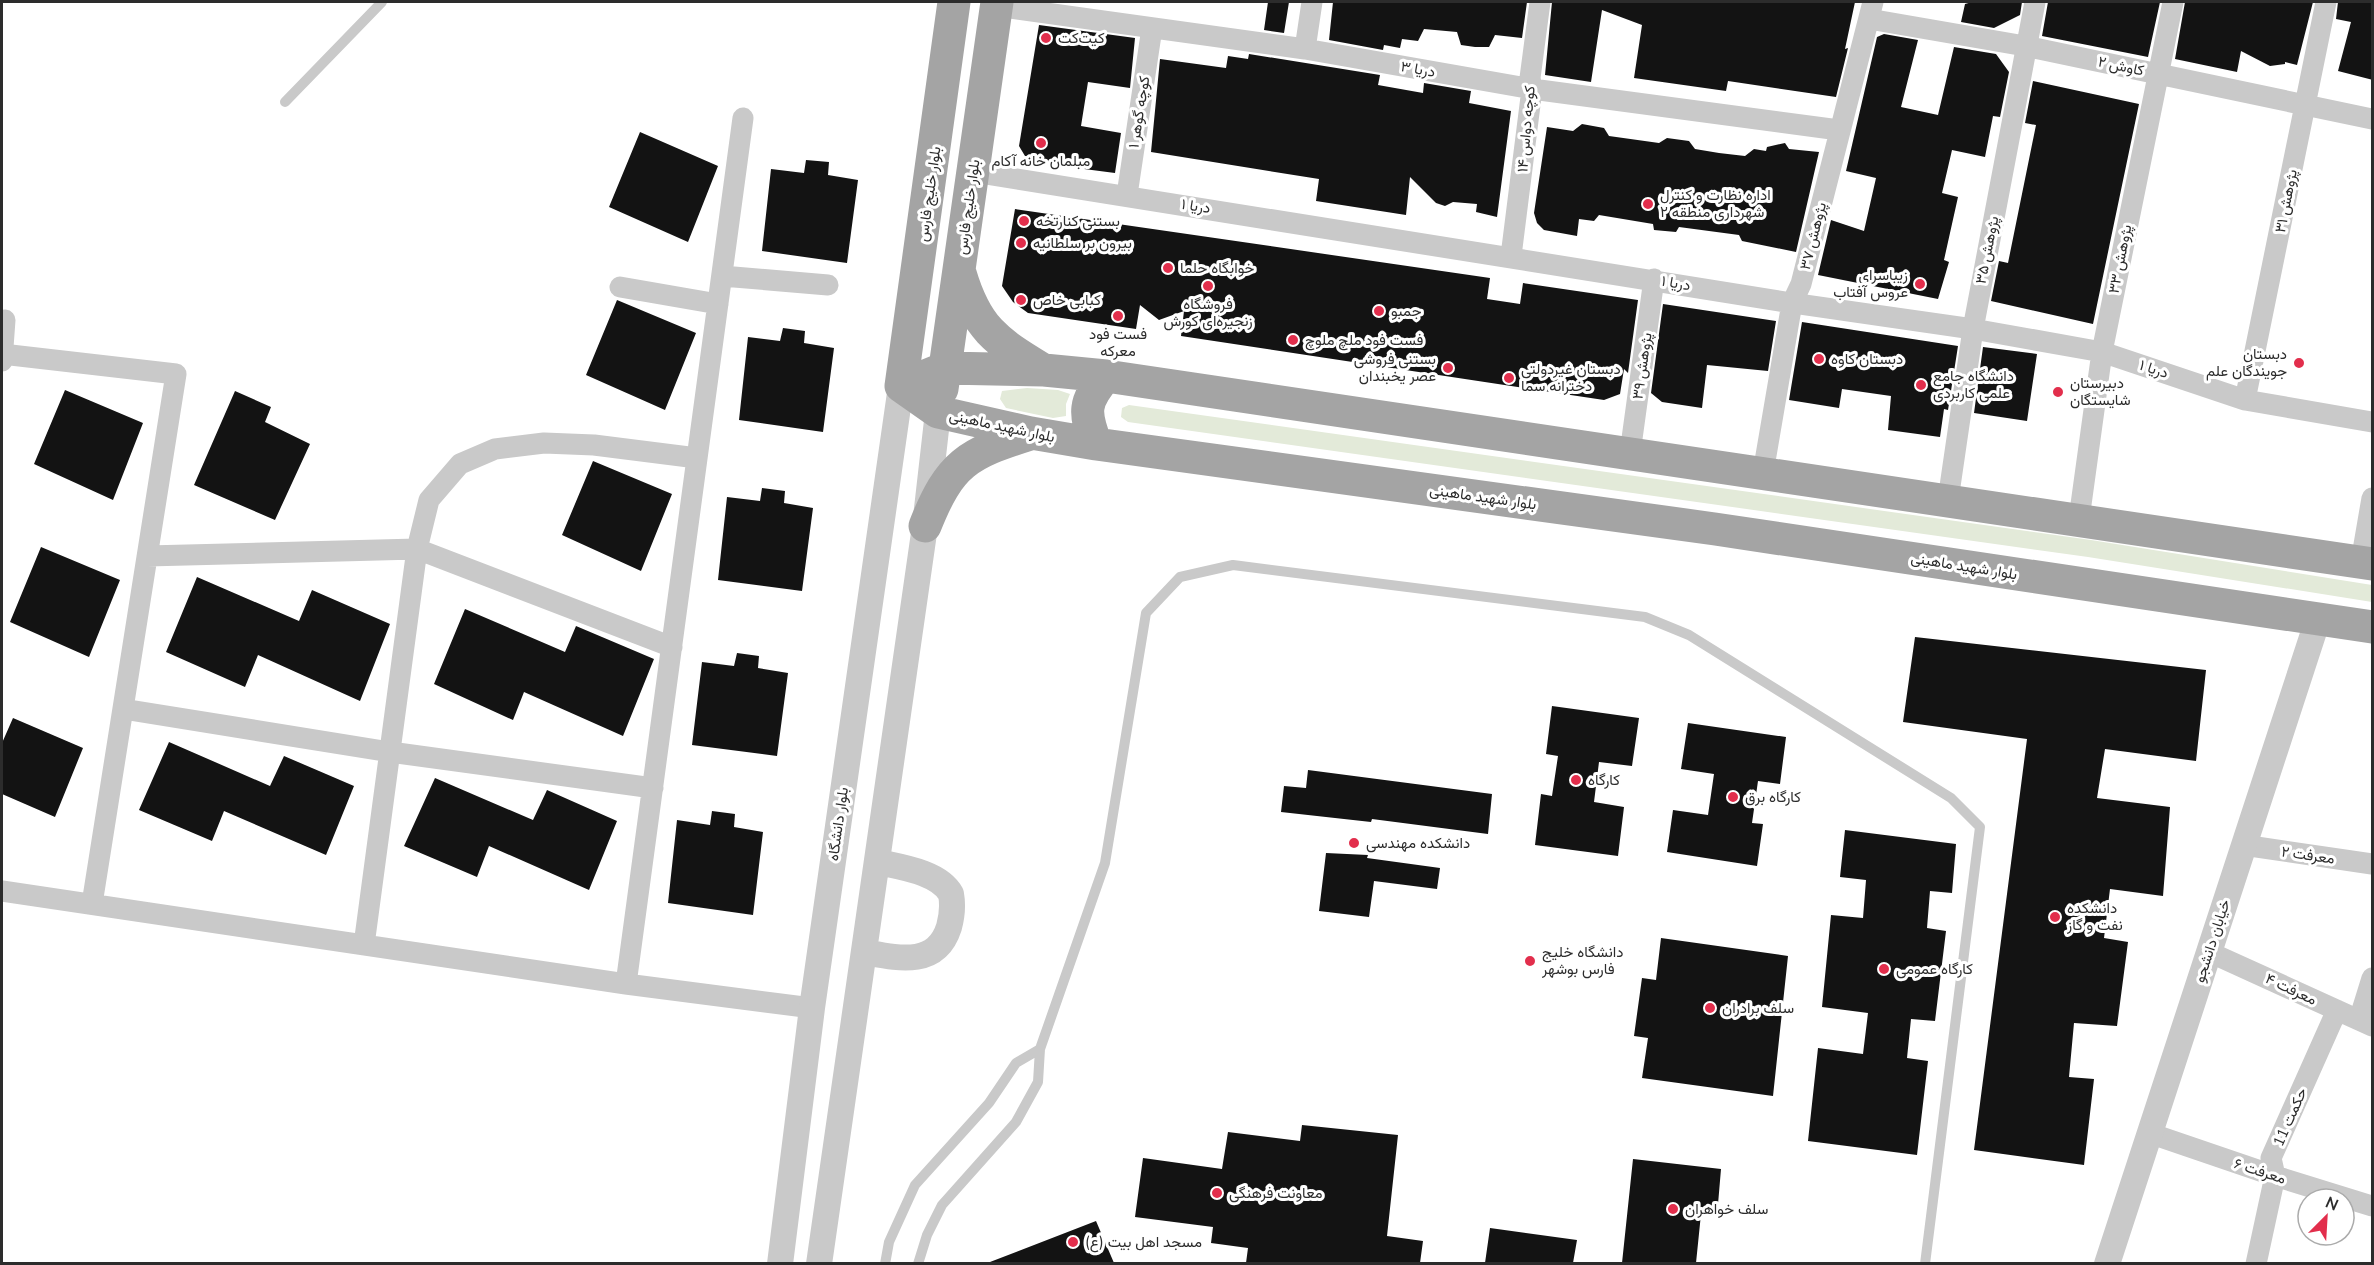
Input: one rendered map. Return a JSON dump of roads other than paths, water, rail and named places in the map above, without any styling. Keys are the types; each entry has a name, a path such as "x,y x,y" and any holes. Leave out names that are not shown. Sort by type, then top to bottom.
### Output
{"main road":[{"name":"بلوار خلیج ‌فارس","path":"901,386 954,2"},
{"name":"بلوار خلیج‌ فارس","path":"938,411 997,4"},
{"path":"959,269 967,298 982,326 1008,348 1044,370"},
{"path":"901,386 945,368 1044,370 1106,376 2367,563"},
{"path":"1096,444 1086,409 1092,393 1106,376"},
{"name":"بلوار شهید ماهینی","path":"901,386 938,411 1031,433 1096,444 1715,529 2373,627"},
{"path":"925,526 939,491 957,467 990,446 1031,433"}],"street":[{"path":"1305,49 1312,2"},
{"name":"کوچه دواس ۱۴","path":"1511,256 1533,89 1530,78 1540,2"},
{"name":"پژوهش ۳۵","path":"1948,500 1973,329 2035,2"},
{"name":"پژوهش ۳۳","path":"2079,519 2102,352 2173,2"},
{"name":"پژوهش ۳۱","path":"2245,400 2326,2"},
{"name":"دریا ۳","path":"997,4 1305,49 1533,89 1839,130"},
{"name":"کاوش ۲","path":"1871,10 2025,46 2373,119"},
{"name":"پژوهش ۳۷","path":"1763,473 1792,303 1801,284 1871,10"},
{"name":"کوچه گوهر ۱","path":"1127,195 1152,28"},
{"path":"626,984 743,118"},
{"name":"دریا ۱","path":"973,171 1792,303 1973,329 2102,352 2245,400 2373,422"},
{"path":"722,276 828,285"},
{"name":"پژوهش ۳۹","path":"1630,453 1654,279"},
{"path":"620,287 718,304"},
{"path":"2,361 5,320"},
{"path":"2,354 176,374 92,904"},
{"name":"بلوار دانشگاه","path":"780,1263 812,1008 901,386"},
{"path":"819,1263 925,526 938,411"},
{"path":"364,945 417,549 429,500 460,465 495,449 544,443 594,445 697,458"},
{"path":"2367,563 2373,498"},
{"path":"147,556 417,549 672,646"},
{"name":"خیابان دانشجو","path":"2107,1263 2318,619"},
{"path":"123,709 390,752 653,788"},
{"name":"معرفت ۲","path":"2243,845 2373,864"},
{"path":"864,952 892,957 926,955 941,945 952,919 952,901 948,889 918,872 878,862"},
{"path":"2,891 626,984 812,1008"},
{"name":"معرفت ۴","path":"2209,952 2366,1023"},
{"path":"2366,1023 2373,978"},
{"name":"حکمت 11","path":"2256,1263 2275,1176 2271,1158 2337,1010"},
{"name":"معرفت ۶","path":"2149,1133 2275,1176 2373,1206"}],"lane":[{"path":"285,102 382,2"},
{"path":"918,1263 927,1235 942,1205 1016,1122 1038,1082 1040,1049 1105,863 1146,613 1180,577 1233,565 1645,617 1689,635 1952,798 1980,827 1925,1263"},
{"path":"885,1263 889,1242 915,1185 990,1103 1016,1064 1040,1049"}],"place":[{"name":"کیت‌کت","path":"1046,38"},
{"name":"مبلمان خانه آکام","path":"1041,143"},
{"name":"اداره‌ نظارت و کنترل شهرداری منطقه ۲","path":"1648,204"},
{"name":"بستنی کنارتخه","path":"1024,221"},
{"name":"بیرون بر سلطانیه","path":"1021,243"},
{"name":"خوابگاه حلما","path":"1168,268"},
{"name":"زیباسرای عروس آفتاب","path":"1920,284"},
{"name":"فروشگاه زنجیره‌ای کورش","path":"1208,286"},
{"name":"کبابی خاص","path":"1021,300"},
{"name":"جمبو","path":"1379,311"},
{"name":"فست فود معرکه","path":"1118,316"},
{"name":"فست فود ملچ ملوچ","path":"1293,340"},
{"name":"دبستان کاوه","path":"1819,359"},
{"name":"دبستان جویندگان علم","path":"2299,363"},
{"name":"بستنی فروشی عصر یخبندان","path":"1448,368"},
{"name":"دبستان غیردولتی دخترانه سما","path":"1509,378"},
{"name":"دانشگاه جامع علمی کاربردی","path":"1921,385"},
{"name":"دبیرستان شایستگان","path":"2058,392"},
{"name":"کارگاه","path":"1576,780"},
{"name":"کارگاه برق","path":"1733,797"},
{"name":"دانشکده مهندسی","path":"1354,843"},
{"name":"دانشکده نفت و گاز","path":"2055,917"},
{"name":"دانشگاه خلیج فارس بوشهر","path":"1530,961"},
{"name":"کارگاه عمومی","path":"1884,969"},
{"name":"سلف برادران","path":"1710,1008"},
{"name":"معاونت فرهنگی","path":"1217,1193"},
{"name":"سلف خواهران","path":"1673,1209"},
{"name":"مسجد اهل بیت (ع)","path":"1073,1242"}]}
